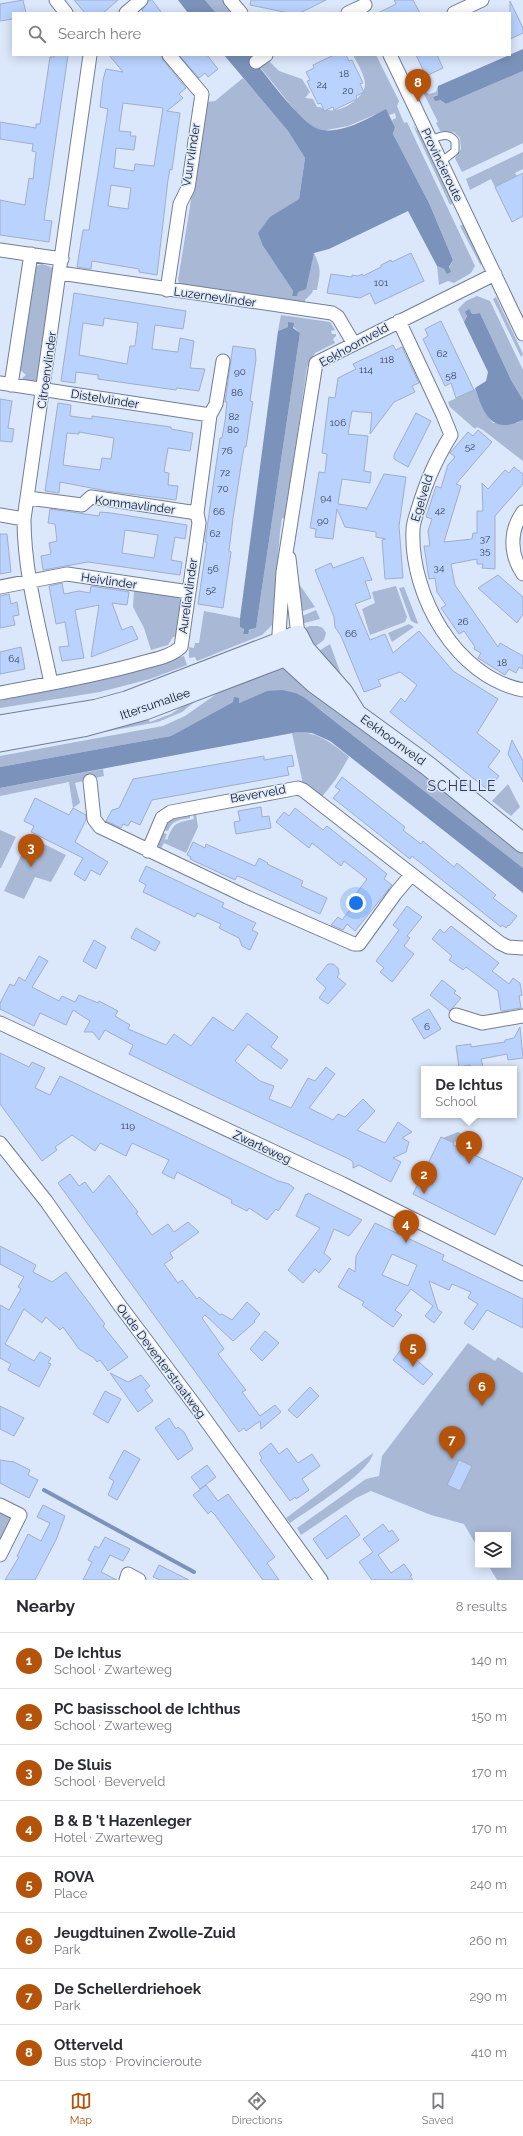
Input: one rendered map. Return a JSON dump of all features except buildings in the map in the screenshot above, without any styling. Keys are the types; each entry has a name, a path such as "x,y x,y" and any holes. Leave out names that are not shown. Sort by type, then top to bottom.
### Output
{"street":[{"path":"56,0 65,12"},
{"path":"131,12 141,0"},
{"path":"230,0 240,12"},
{"path":"456,12 482,0"},
{"path":"351,12 366,6"},
{"name":"Citroenvlinder","path":"51,683 25,551 24,519 44,389 90,56"},
{"name":"Vuurvlinder","path":"167,290 180,204 188,188 202,94 170,56"},
{"name":"Provincieroute","path":"390,56 523,334"},
{"path":"0,250 62,259"},
{"path":"6,384 31,254"},
{"name":"Luzernevlinder","path":"60,274 332,313 338,317 354,344"},
{"name":"Eekhoornveld","path":"293,645 279,634 283,572 288,550 316,363 495,274"},
{"name":"Egelveld","path":"398,321 443,414 451,435 432,466 413,529 418,579 424,597 436,621 457,649 472,665 499,682 523,690"},
{"name":"Aureliavlinder","path":"0,693 85,678 173,654 180,647 199,523 197,513 210,415 216,404 223,360"},
{"name":"Distelvlinder","path":"6,384 210,415"},
{"name":"Kommavlinder","path":"28,498 82,505 91,497 197,513"},
{"path":"523,512 513,531 512,541 516,564 523,574"},
{"path":"0,515 24,519"},
{"name":"Eekhoornveld","path":"288,550 293,645 300,671 344,707 356,713 428,766 523,843"},
{"name":"Heivlinder","path":"0,587 67,574 189,592"},
{"name":"Ittersumallee","path":"0,725 97,709 126,701 293,645"},
{"name":"Ittersumallee","path":"0,742 83,727 145,710 293,645"},
{"path":"90,781 94,819 100,827 148,851 354,944 359,944 412,875"},
{"name":"Beverveld","path":"148,851 162,818 171,812 262,793 298,788 303,790 500,943 508,947 523,948"},
{"path":"456,1015 482,1024 523,1016"},
{"name":"Zwarteweg","path":"0,1023 343,1184 523,1274"},
{"name":"Oude Deventerstraatweg","path":"1,1148 46,1201 321,1580"},
{"path":"0,1505 20,1515 0,1556"},
{"path":"126,1580 128,1574 139,1580"}],"lane":[{"path":"430,140 448,135 455,141 455,151 441,162"}],"shaded area":[{"path":"178,0 205,0 215,12 187,12"},
{"path":"205,0 223,0 233,12 215,12"},
{"path":"523,49 523,71 446,104 440,100 435,101 433,97 438,95 438,86 507,56 511,56 511,54"},
{"path":"225,56 251,56 295,110 314,127 322,130 347,127 363,121 386,109 395,127 393,134 429,203 453,260 449,267 451,272 447,274 444,269 437,266 408,211 329,249 314,253 306,289 298,292 297,296 292,296 293,291 263,246 258,233 270,217 299,199 305,158 288,131"},
{"path":"354,56 376,56 399,101 397,106 404,123 407,122 475,266 471,273 454,283 448,281 439,285 437,266 444,269 447,273 453,260 429,203 393,134 395,127 392,120 396,118 395,113 389,115 386,110 348,126 321,131 314,128 297,113 260,67 270,62 279,71 302,79 310,92 305,98 313,99 317,107 327,110 345,107 357,99 364,89 365,84 364,77"},
{"path":"523,71 523,143 462,172 455,158 461,149 460,138 454,132 440,131 436,123 438,122 422,90 429,94 436,92 438,86 438,95 433,96 446,104"},
{"path":"243,78 288,131 305,158 299,199 287,207 263,246 293,291 292,296 298,292 314,253 320,271 319,279 317,290 313,290 305,300 305,304 181,287 178,280 207,102 215,101"},
{"path":"413,125 422,136 453,203 450,205"},
{"path":"523,152 523,169 515,173 517,176 495,187 491,179 470,190 466,179"},
{"path":"464,224 481,260 481,266 460,226"},
{"path":"42,264 51,267 54,272 38,379 30,382 22,378 26,375 18,368 34,267"},
{"path":"477,296 490,301 523,370 523,400 511,380 480,313 472,314 469,310 464,322 458,309 466,301"},
{"path":"496,297 523,354 521,357 493,299"},
{"path":"469,309 472,314 480,313 511,380 523,400 523,420 512,424 503,425 496,423 490,419 482,406 475,388 486,381 488,372 464,322 467,316 465,312"},
{"path":"281,315 330,322 335,330 331,331 332,334 336,334 336,336 333,339 335,343 315,353 307,367 285,519 282,518 272,625 262,635 197,661 195,657 189,658 189,647 194,648 195,643 199,643 204,611 240,618 240,627 244,628 243,633 256,628 300,333 288,322 288,327 278,331"},
{"path":"288,322 294,323 293,328 300,333 256,628 249,630 248,634 243,634 244,629 240,627 240,618 278,331 288,327"},
{"path":"475,389 486,414 493,423 517,423 523,420 523,461 483,430 477,427 475,429 450,407 448,402"},
{"path":"297,581 315,607 300,612"},
{"path":"396,586 407,617 405,622 370,635 362,609 375,603 372,592"},
{"path":"404,587 418,623 417,624 411,621 399,588"},
{"path":"134,589 177,595 183,603 177,637 173,637 168,645 151,650 144,628 133,607"},
{"path":"316,610 320,619 301,624 300,617"},
{"path":"409,624 414,627 392,642 388,633"},
{"path":"310,626 318,626 323,628 326,633 324,640 313,648 302,629"},
{"path":"330,644 346,688 314,654"},
{"path":"184,656 187,665 150,679 100,692 0,708 0,699 93,680"},
{"path":"278,667 296,675 523,853 523,868 322,711 296,693 267,691 239,703 233,702 171,736 0,767 0,756 163,726 185,716 222,690"},
{"path":"282,690 296,693 305,698 523,868 523,893 330,741 312,733 298,732 0,788 0,767 171,736 233,702 234,697 239,698 239,703 267,691"},
{"path":"198,699 182,712 158,722 0,751 118,724 149,720 150,722 171,714 192,700"},
{"path":"298,732 313,734 320,737 349,757 336,779 321,798 303,784 292,733"},
{"path":"103,769 104,776 75,783 80,803 73,808 69,782 0,796 0,788"},
{"path":"508,784 520,807 511,816 492,801"},
{"path":"196,814 198,827 186,853 164,843 160,850 158,849 159,847 157,846 163,833 167,834 165,839 167,840 176,824 194,819 193,815"},
{"path":"190,815 190,818 174,823 168,831 164,830 170,819"},
{"path":"0,830 16,837 1,868 0,868"},
{"path":"30,837 66,855 51,882 35,877 24,899 4,891"},
{"path":"458,1132 466,1136 453,1143 443,1138"},
{"path":"468,1343 495,1361 498,1357 523,1373 523,1580 497,1580 490,1568 511,1568 511,1532 475,1532 475,1543 464,1524 431,1515 371,1491 356,1498 301,1535 297,1528 366,1479 379,1476 382,1456"},
{"path":"373,1453 361,1471 337,1491 290,1523 286,1518"},
{"path":"0,1509 9,1516 11,1522 0,1542"}],"waterway":[{"path":"44,1490 194,1572"}],"place":[{"name":"Otterveld","path":"418,102"},
{"name":"De Sluis","path":"31,867"},
{"name":"De Ichtus","path":"469,1164"},
{"name":"PC basisschool de Ichthus","path":"424,1194"},
{"name":"B & B 't Hazenleger","path":"406,1243"},
{"name":"ROVA","path":"413,1367"},
{"name":"Jeugdtuinen Zwolle-Zuid","path":"482,1406"},
{"name":"De Schellerdriehoek","path":"452,1459"}],"district":[{"name":"SCHELLE","path":"462,786"}]}
